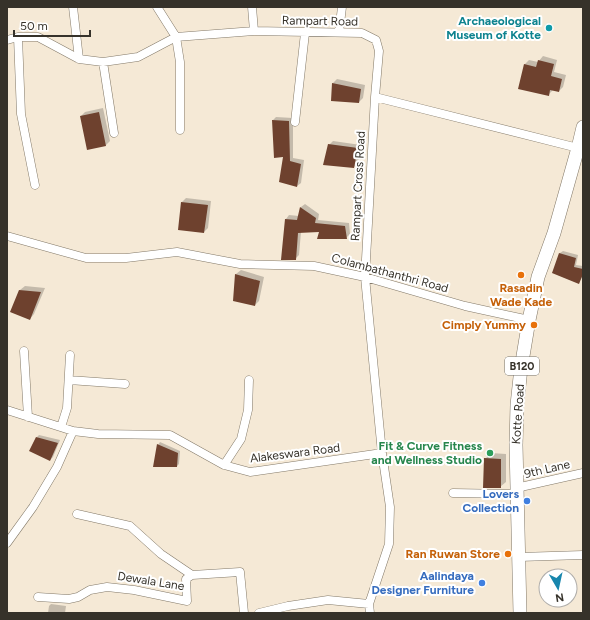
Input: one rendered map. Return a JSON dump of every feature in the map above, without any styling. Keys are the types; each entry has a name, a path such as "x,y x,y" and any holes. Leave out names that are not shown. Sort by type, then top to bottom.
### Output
{"main road":[{"name":"Kotte Road","path":"520,613 516,491 517,405 529,320 538,277 554,233 583,127"}],"street":[{"path":"73,7 79,59"},
{"path":"157,7 176,37 180,62 180,130"},
{"path":"252,7 254,31"},
{"path":"339,32 342,7"},
{"name":"Rampart Road","path":"7,40 18,37 38,37 79,59 102,62 138,57 176,37 254,31 362,33 376,40 379,51 376,97"},
{"path":"295,122 305,33"},
{"path":"18,37 21,114 35,185"},
{"path":"102,62 114,133"},
{"path":"376,97 578,148"},
{"name":"Rampart Cross Road","path":"365,277 376,97"},
{"name":"Colambathanthri Road","path":"7,236 86,258 126,258 177,252 240,264 314,266 365,277 465,306 529,320"},
{"path":"365,277 382,453 390,507 389,544 369,604 370,613"},
{"path":"24,351 28,417"},
{"path":"61,427 67,408 70,355"},
{"path":"69,380 125,384"},
{"path":"224,465 241,439 248,410 249,380"},
{"name":"Alakeswara Road","path":"7,410 73,431 98,434 170,435 224,465 250,472 382,453"},
{"path":"7,543 33,507 57,467 73,431"},
{"name":"9th Lane","path":"453,493 516,491 583,472"},
{"name":"Dewala Lane","path":"77,514 130,526 161,554 192,574 240,572 244,613"},
{"path":"519,557 583,555"},
{"name":"Dewala Lane","path":"38,597 69,599 78,597 90,590 107,587 134,590 187,601 186,579 192,574"},
{"path":"259,613 288,610 328,600 369,604"}],"building":[{"path":"538,60 554,64 551,76 562,79 559,92 550,90 549,96 518,89 524,64 536,67"},
{"path":"332,83 361,89 359,103 331,101"},
{"path":"99,112 106,146 87,150 80,116"},
{"path":"272,120 289,121 290,161 301,164 297,187 279,182 283,157 274,158"},
{"path":"328,144 358,148 354,168 323,165"},
{"path":"181,202 208,205 204,233 178,230"},
{"path":"300,207 316,218 315,223 345,226 347,239 317,239 319,232 298,233 296,260 281,260 285,219 297,220"},
{"path":"559,253 576,258 574,267 583,269 583,274 579,284 552,273"},
{"path":"235,274 260,281 255,306 233,301"},
{"path":"19,290 41,292 30,320 10,312"},
{"path":"36,437 58,443 50,461 29,451"},
{"path":"157,444 178,453 177,467 153,467"},
{"path":"484,458 501,459 501,488 483,488"}],"place":[{"name":"Archaeological Museum of Kotte","path":"549,28"},
{"name":"Rasadin Wade Kade","path":"521,275"},
{"name":"Cimply Yummy","path":"534,325"},
{"name":"Fit & Curve Fitness and Wellness Studio","path":"490,453"},
{"name":"Lovers Collection","path":"527,501"},
{"name":"Ran Ruwan Store","path":"508,554"},
{"name":"Aalindaya Designer Furniture","path":"482,583"}]}
